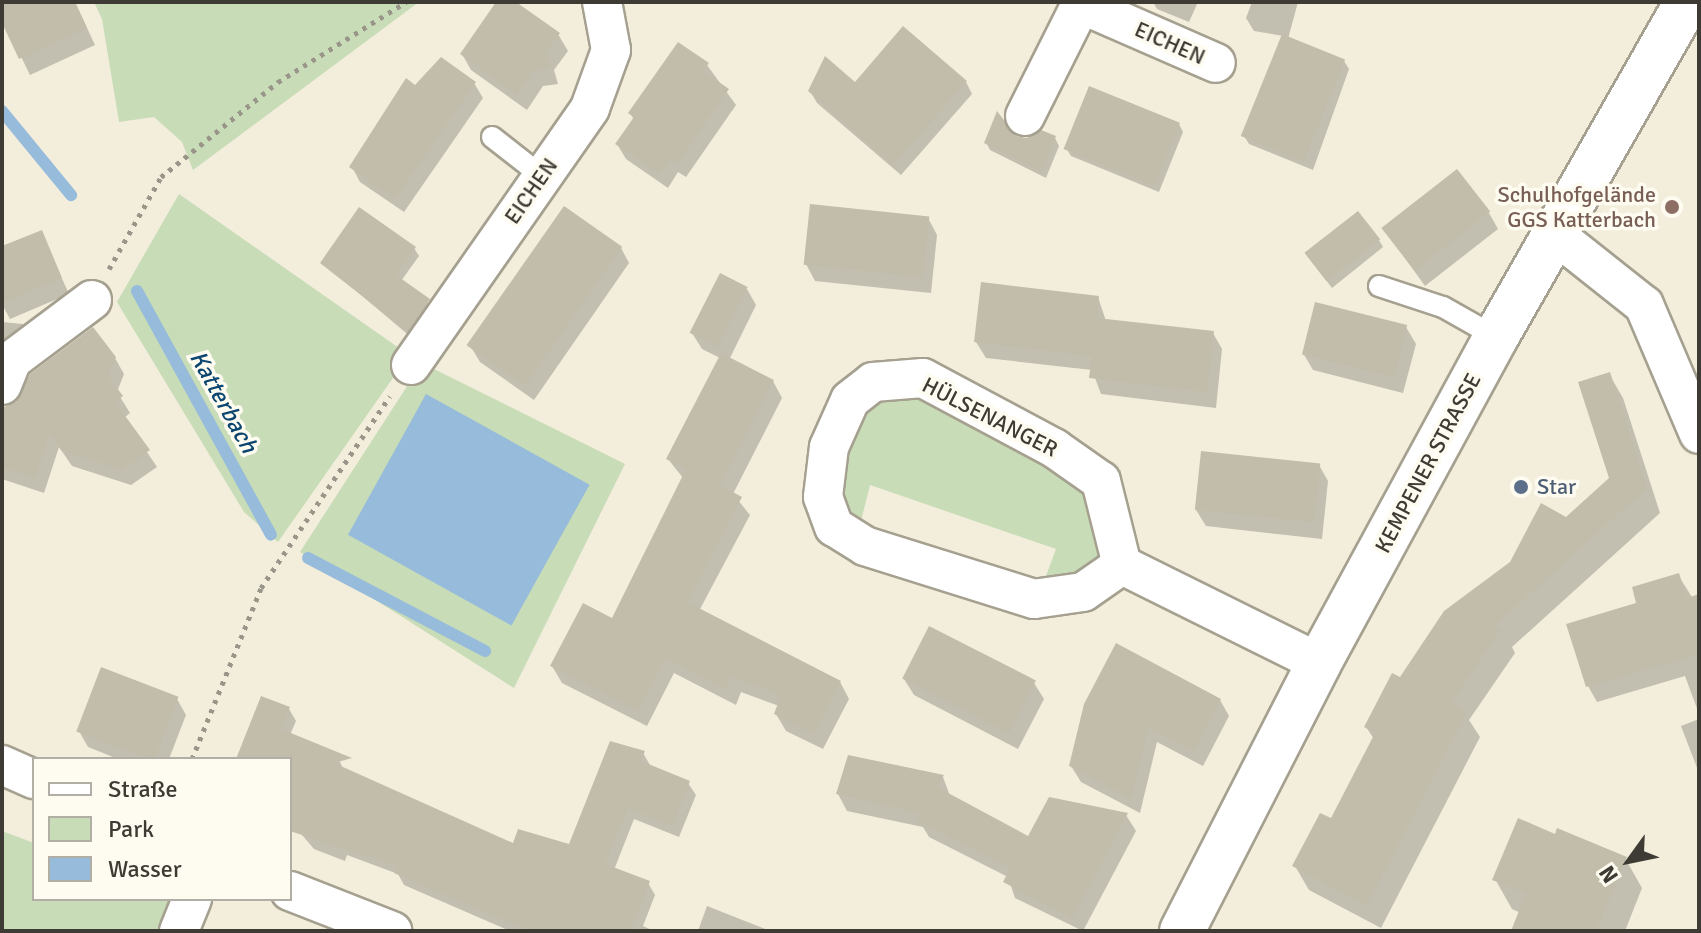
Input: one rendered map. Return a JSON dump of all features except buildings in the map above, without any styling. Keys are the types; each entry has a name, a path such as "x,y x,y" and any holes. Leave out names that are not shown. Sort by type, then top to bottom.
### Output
{"main road":[{"name":"KEMPENER STRASSE","path":"1182,931 1319,663 1496,337 1687,2"}],"street":[{"name":"EICHEN","path":"411,365 590,108 611,50 602,2"},
{"name":"EICHEN","path":"1025,116 1081,3 1216,63"},
{"path":"1553,233 1644,305 1699,434"},
{"path":"2,385 12,360 92,300"},
{"name":"HÜLSENANGER","path":"923,378 1054,448 1101,481 1122,565 1083,592 1034,599 865,546 834,527 823,497 829,447 850,400 873,382 923,378"},
{"path":"1122,565 1319,663"},
{"path":"2,765 32,778"},
{"path":"292,892 392,931"},
{"path":"179,931 191,901"}],"lane":[{"path":"492,137 542,176"},
{"path":"1379,286 1443,307 1496,337"}],"path":[{"path":"92,300 161,177 278,82 406,2"},
{"path":"193,757 261,588 411,365"}],"green space":[{"path":"94,2 419,2 193,170 182,142 154,117 119,122 102,19"},
{"path":"179,194 409,355 278,542 244,512 117,302"},
{"path":"422,363 625,464 514,688 300,552"},
{"path":"918,397 1089,491 1107,549 1094,570 1043,584 1056,549 870,485 860,525 846,513 838,488 856,420 874,400"},
{"path":"2,831 32,842 32,901 175,901 163,931 2,931"}],"water":[{"path":"426,394 590,485 511,625 348,535"}],"waterway":[{"name":"Katterbach","path":"2,111 71,195"},
{"name":"Katterbach","path":"137,291 271,535"},
{"name":"Katterbach","path":"308,558 485,651"}],"place":[{"name":"Schulhofgelände GGS Katterbach","path":"1672,207"},
{"name":"Star","path":"1521,487"}]}
